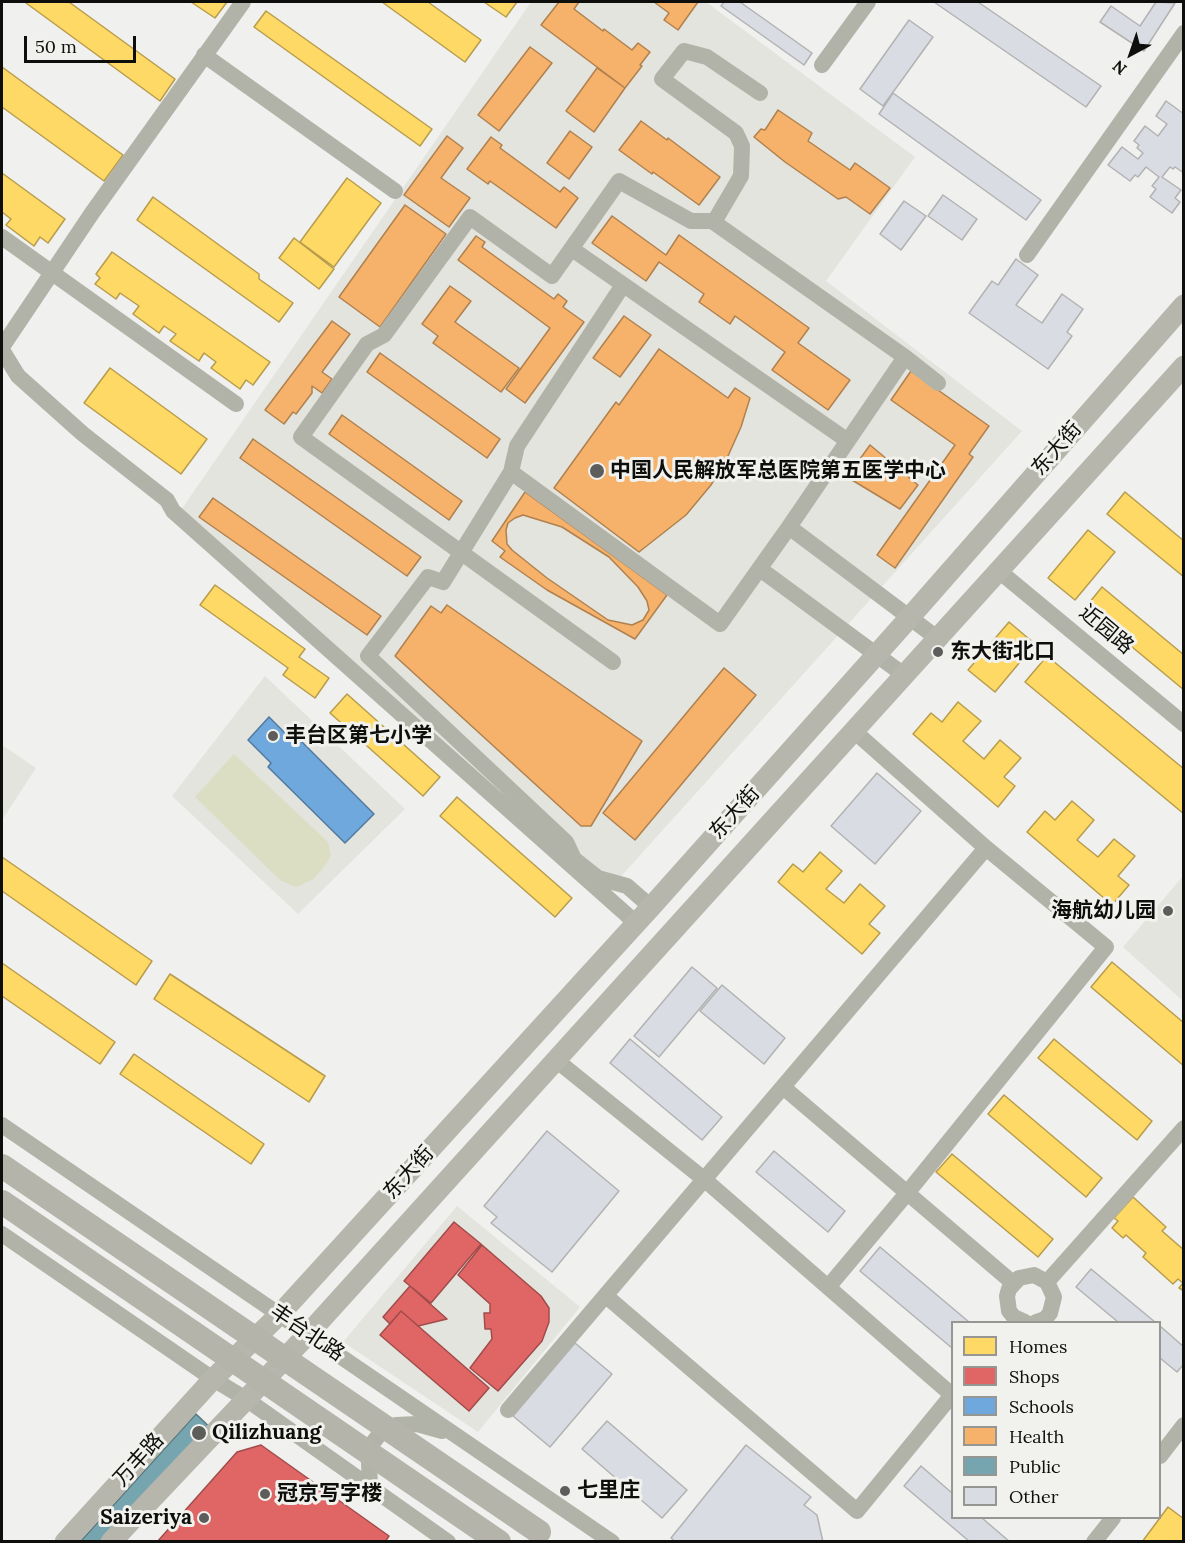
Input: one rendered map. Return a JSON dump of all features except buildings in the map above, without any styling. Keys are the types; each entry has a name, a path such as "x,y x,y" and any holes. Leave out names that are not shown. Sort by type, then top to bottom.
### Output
{"highway":[{"name":"丰台北路","path":"2,1166 539,1532"},
{"path":"2,1202 499,1542"}],"main road":[{"name":"东大街","path":"213,1379 280,1314 636,923 878,654 1184,305"},
{"name":"东大街","path":"246,1399 309,1333 1184,366"},
{"name":"万丰路","path":"65,1542 213,1379"},
{"name":"万丰路","path":"111,1542 246,1399"}],"street":[{"path":"243,2 52,273 2,349 18,376 83,434 167,500 173,511 636,923"},
{"path":"822,65 868,2"},
{"path":"1027,255 1184,33"},
{"path":"714,222 741,176 742,146 736,133 662,79 684,51 707,57 760,93"},
{"path":"204,55 395,191"},
{"path":"613,662 301,437 367,344 384,335 470,217 552,276 619,181 691,221 714,222 905,357 938,383"},
{"path":"2,237 236,404"},
{"path":"572,249 848,441"},
{"path":"623,285 517,446 511,472 443,582 428,577 368,656 566,842 574,859 598,878 627,886 651,906"},
{"path":"511,472 720,624 905,357"},
{"path":"789,527 938,638"},
{"path":"760,569 904,675"},
{"name":"近园路","path":"999,571 1184,724"},
{"path":"829,1286 1106,947 986,848 854,731"},
{"path":"508,1410 986,848"},
{"path":"556,1060 705,1180 951,1394"},
{"path":"783,1086 1013,1283"},
{"name":"丰台北路","path":"2,1125 612,1542"},
{"path":"1047,1282 1184,1128"},
{"path":"2,1234 213,1379 246,1399 448,1542"},
{"path":"1016,1321 1007,1304 1009,1289 1019,1278 1034,1275 1047,1282 1054,1297 1056,1318 1040,1321"},
{"path":"606,1296 857,1511 951,1396"},
{"path":"370,1486 371,1445 379,1435 396,1425 417,1424 454,1434"},
{"path":"1161,1455 1184,1425"},
{"path":"1094,1542 1112,1519"}],"shaded area":[{"name":"中国人民解放军总医院第五医学中心","path":"531,2 706,2 915,157 826,281 1022,431 607,892 181,510"},
{"name":"丰台区第七小学","path":"265,676 405,809 298,914 172,796"},
{"path":"2,745 36,768 2,820"},
{"name":"海航幼儿园","path":"1183,876 1183,1001 1123,947"},
{"path":"457,1206 580,1307 478,1432 343,1342"}],"green space":[{"path":"234,754 328,842 331,855 314,879 296,887 280,880 195,797"}],"place":[{"name":"中国人民解放军总医院第五医学中心","path":"597,471"},
{"name":"东大街北口","path":"938,652"},
{"name":"丰台区第七小学","path":"273,736"},
{"name":"海航幼儿园","path":"1168,911"},
{"name":"Qilizhuang","path":"199,1433"},
{"name":"七里庄","path":"565,1491"},
{"name":"冠京写字楼","path":"265,1494"},
{"name":"Saizeriya","path":"204,1518"}]}
